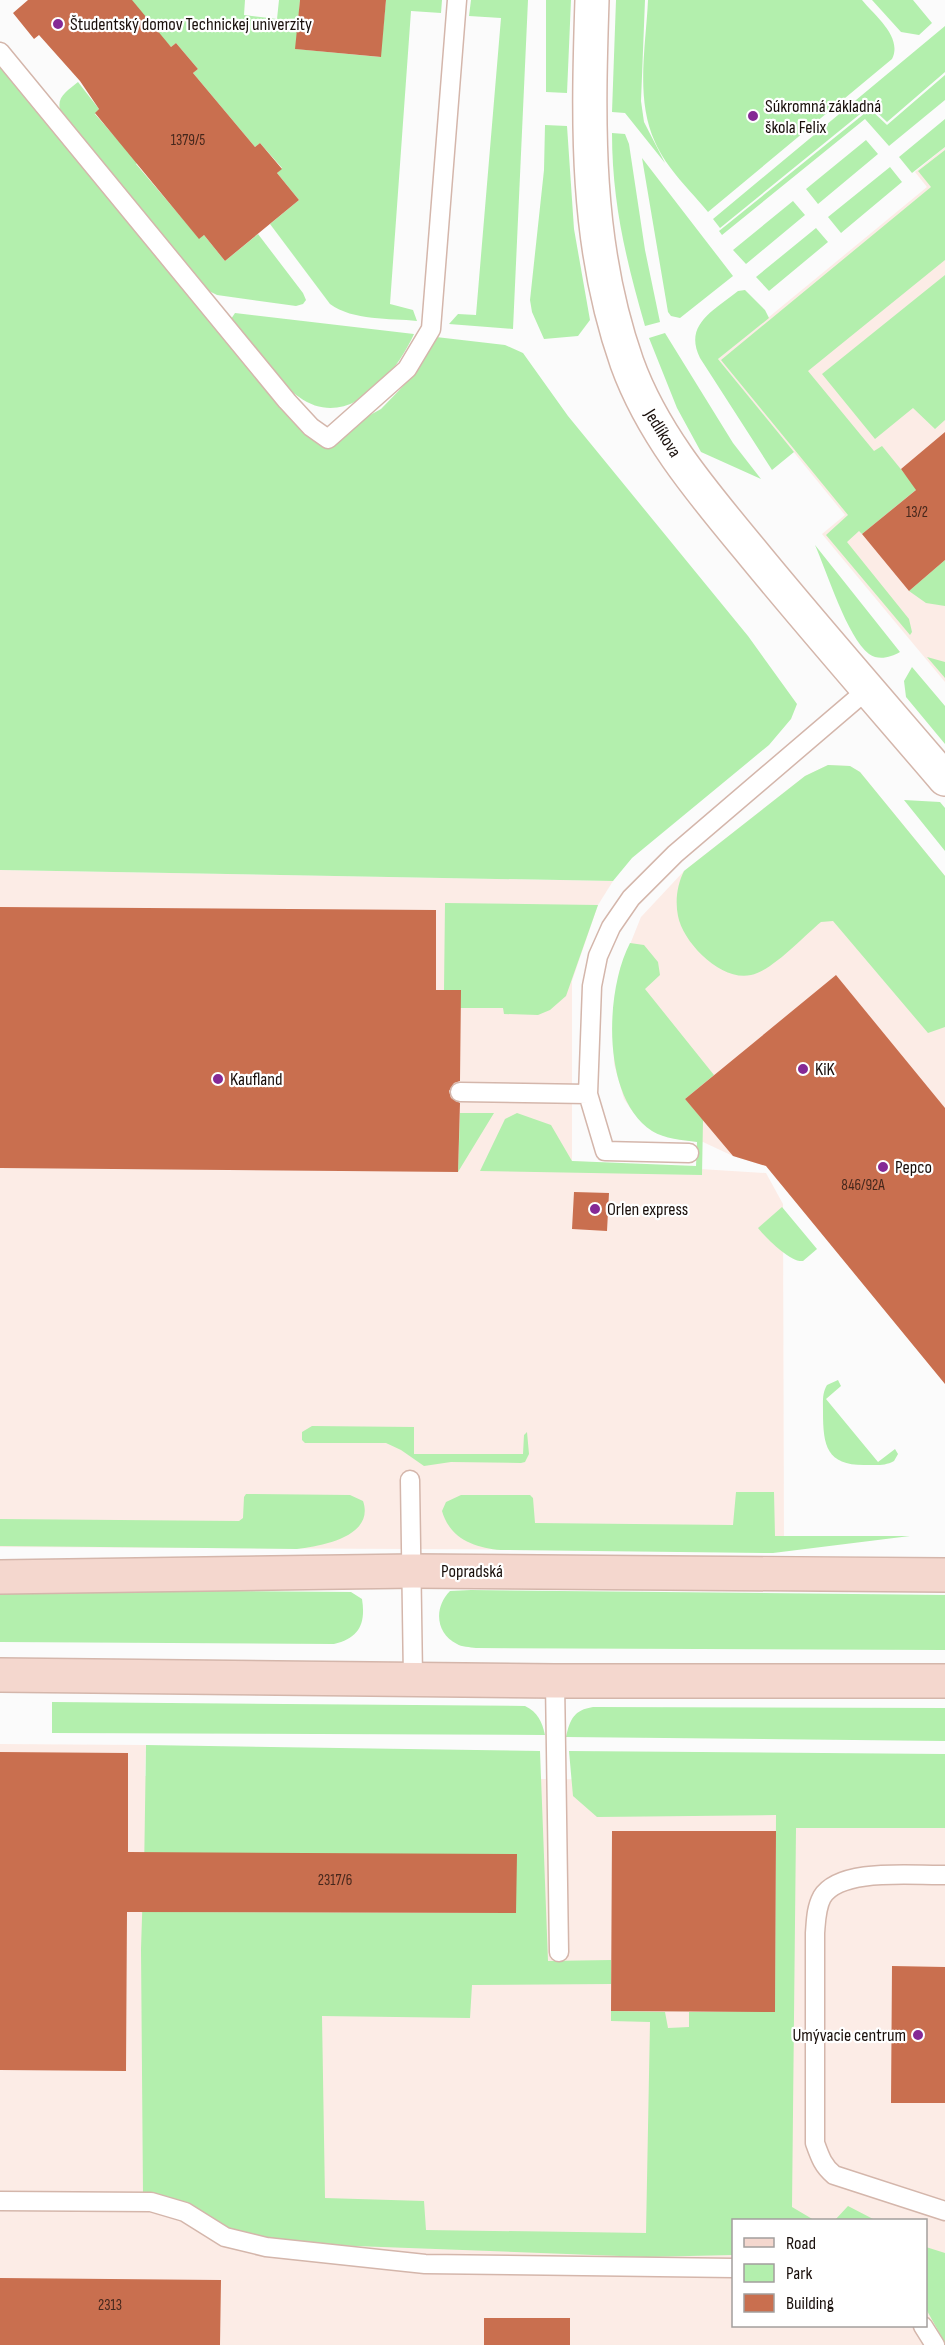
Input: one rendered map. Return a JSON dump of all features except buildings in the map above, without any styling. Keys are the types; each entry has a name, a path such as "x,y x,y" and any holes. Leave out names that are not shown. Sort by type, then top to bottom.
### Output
{"street":[{"name":"Jedlíkova","path":"592,0 588,120 594,224 608,300 627,362 642,399 660,431 698,486 945,779"},
{"name":"Popradská","path":"0,1577 412,1571 945,1575"},
{"path":"0,1675 555,1681 945,1681"}],"lane":[{"path":"0,52 287,401 311,427 328,439 407,369 433,323 457,0"},
{"path":"689,1153 604,1151 588,1094 592,986 598,956 611,927 631,898 675,854 868,689"},
{"path":"460,1092 588,1094"},
{"path":"410,1480 412,1678"},
{"path":"555,1681 560,1952"},
{"path":"945,1875 864,1876 848,1879 834,1886 823,1896 817,1910 815,1933 815,2143 819,2156 825,2167 834,2175 945,2211"},
{"path":"0,2201 151,2202 185,2212 225,2237 266,2247 425,2264 732,2268"},
{"path":"924,2327 935,2345"}],"shaded area":[{"path":"945,147 945,682 822,534 845,515 718,359 927,187 915,172"},
{"path":"828,765 850,766 860,772 945,876 945,1384 766,1166 733,1156 703,1142 681,1140 654,1132 633,1112 624,1099 614,1064 613,1024 619,972 641,917 684,871 805,776"},
{"path":"0,870 613,881 598,905 572,981 572,1161 766,1173 783,1204 784,1551 0,1547"},
{"path":"0,1744 146,1745 145,1776 945,1782 945,2345 0,2345"}],"green space":[{"path":"124,0 245,0 244,15 277,19 279,0 300,0 296,49 380,57 386,0 442,0 441,13 411,11 390,304 413,310 417,321 361,316 330,304 270,224 299,200 277,173 282,168 260,143 255,147 193,73 198,69 176,43 171,47"},
{"path":"471,0 528,0 513,329 449,324 458,314 476,315 501,18 469,16"},
{"path":"546,0 571,0 567,93 546,92"},
{"path":"616,0 645,0 641,101 644,122 665,163 625,113 612,112"},
{"name":"Súkromná základná škola Felix","path":"648,0 862,0 886,27 894,43 894,51 892,59 708,212 666,161 655,142 649,125 643,90"},
{"path":"872,0 913,0 932,23 919,35 901,32"},
{"path":"945,26 945,72 887,122 870,106 720,228 713,219"},
{"path":"0,52 328,438 381,409 412,377 436,337 505,345 523,353 568,416 748,636 797,704 791,719 769,745 632,858 613,881 0,870"},
{"path":"945,75 945,100 889,146 865,119 722,235 719,231 870,109 887,125"},
{"path":"78,82 99,109 95,114 116,138 141,159 136,164 199,238 204,235 225,261 258,234 303,293 306,300 303,304 296,306 217,295 207,290 62,115 60,100"},
{"path":"945,119 945,147 912,173 899,157"},
{"path":"545,125 567,126 574,229 590,320 578,336 544,339 532,312 530,300 544,170"},
{"path":"612,133 625,134 629,144 645,250 660,322 645,326 621,231 614,183"},
{"path":"866,140 878,154 818,204 806,189"},
{"path":"945,150 945,260 808,371 874,451 882,446 917,489 862,534 859,531 847,542 909,619 912,632 910,635 826,535 848,515 721,360 931,187 918,171"},
{"path":"642,158 733,276 680,318 671,316 668,312"},
{"path":"890,167 902,182 841,233 828,217"},
{"path":"793,201 805,215 746,264 733,250"},
{"path":"816,228 828,242 769,291 756,277"},
{"path":"945,275 945,420 935,429 913,408 875,439 822,374"},
{"path":"745,290 765,310 769,318 718,359 794,452 772,470 700,358 696,346 698,327 704,319 738,291"},
{"path":"235,313 414,334 395,366 382,382 367,394 351,404 335,408 317,406 291,391 275,373 231,319"},
{"path":"665,333 733,443 761,479 701,452 677,408 649,338"},
{"path":"815,545 900,652 881,658 869,654 861,646 845,619"},
{"path":"945,560 945,606 926,603 909,591"},
{"path":"927,657 945,662 945,678"},
{"path":"912,667 945,706 945,744 906,697 904,681"},
{"path":"828,765 850,766 860,772 945,876 945,1027 928,1033 833,921 821,922 768,967 751,975 740,976 716,967 687,938 681,927 677,899 678,887 684,871 805,776"},
{"path":"904,800 940,802 945,808 945,851"},
{"path":"445,903 598,905 566,996 550,1010 538,1015 504,1014 503,1008 460,1008 444,990"},
{"path":"630,943 644,945 658,962 660,975 645,989 714,1075 685,1099 703,1120 702,1175 480,1171 505,1119 517,1113 551,1125 572,1161 696,1166 697,1142 680,1140 652,1131 635,1115 624,1094 616,1070 612,1043 613,1015 616,988"},
{"path":"460,1113 494,1113 458,1172"},
{"path":"782,1207 817,1249 803,1261 798,1261 785,1254 758,1228"},
{"path":"838,1380 841,1386 826,1399 878,1462 895,1449 898,1454 894,1461 881,1465 854,1464 843,1462 830,1452 824,1435 823,1398 827,1385"},
{"path":"312,1426 414,1427 414,1454 523,1454 524,1435 527,1432 529,1454 525,1462 521,1463 451,1462 424,1466 386,1443 305,1443 302,1440 302,1432"},
{"path":"736,1492 774,1492 775,1536 910,1536 773,1553 501,1550 473,1544 457,1535 446,1521 442,1511 446,1502 461,1495 530,1495 533,1498 535,1523 733,1525"},
{"path":"246,1494 350,1495 363,1501 365,1513 361,1523 354,1531 344,1537 332,1542 297,1549 0,1546 0,1519 239,1521 243,1518"},
{"path":"0,1589 351,1592 362,1599 363,1616 355,1634 334,1644 0,1642"},
{"path":"450,1591 945,1595 945,1650 466,1647 457,1644 444,1633 439,1612 441,1604"},
{"path":"52,1702 525,1706 539,1718 545,1735 52,1733"},
{"path":"593,1707 945,1708 945,1741 566,1737 574,1716 581,1710"},
{"path":"146,1745 540,1751 548,1961 611,1960 611,1984 472,1985 470,2018 322,2016 325,2198 424,2201 426,2230 646,2233 650,2022 611,2021 611,2011 665,2012 668,2028 689,2027 689,2012 775,2011 776,1815 597,1817 573,1796 569,1751 945,1754 945,1828 796,1828 792,2207 812,2219 732,2219 732,2255 646,2257 328,2245 262,2239 229,2231 143,2196 141,1949 143,1886 155,1912 516,1913 144,1874"},
{"path":"848,2206 873,2219 836,2219"},
{"path":"927,2247 945,2253 945,2343 927,2311"}],"place":[{"name":"Študentský domov Technickej univerzity","path":"58,24"},
{"name":"Súkromná základná škola Felix","path":"753,116"},
{"name":"KiK","path":"803,1069"},
{"name":"Kaufland","path":"218,1079"},
{"name":"Pepco","path":"883,1167"},
{"name":"Orlen express","path":"595,1209"},
{"name":"Umývacie centrum","path":"918,2035"}]}
